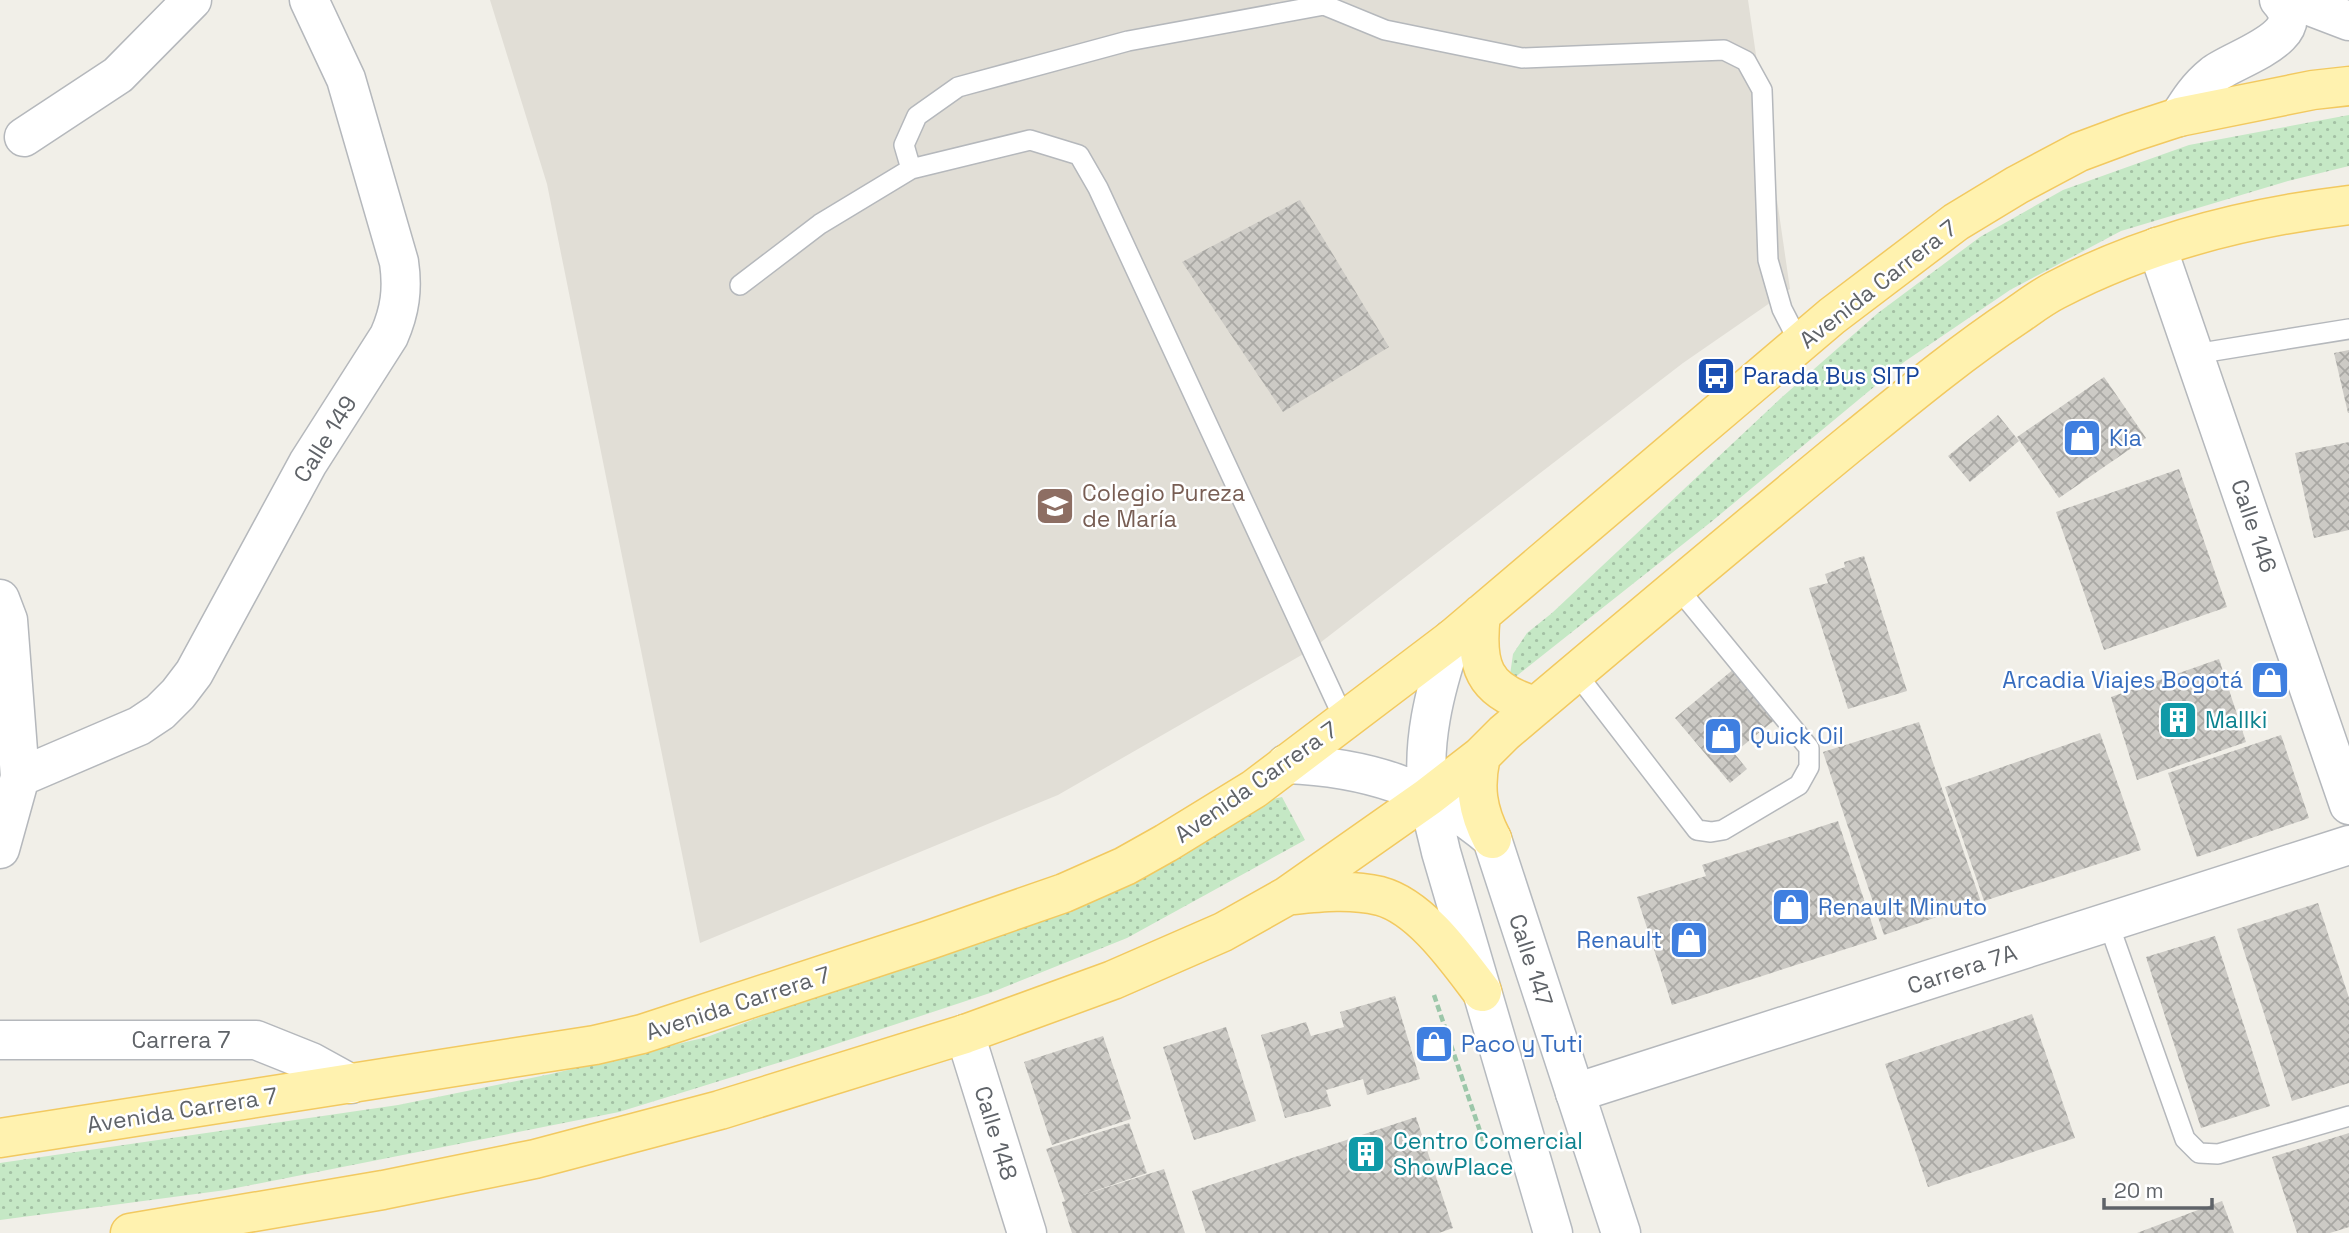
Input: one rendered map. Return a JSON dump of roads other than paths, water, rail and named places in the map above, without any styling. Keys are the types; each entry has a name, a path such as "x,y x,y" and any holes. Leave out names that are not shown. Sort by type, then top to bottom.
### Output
{"main road":[{"name":"Avenida Carrera 7","path":"0,1138 595,1045 642,1034 929,940 1064,893 1125,866 1205,821 1345,721 1452,639 1832,316 1955,222 2079,152 2179,117 2313,90 2349,86"},
{"path":"130,1233 383,1190 535,1159 720,1110 965,1034 1113,980 1223,932 1287,896 1429,797 1929,379 2054,291 2157,247 2255,222 2349,205"},
{"path":"1481,614 1478,644 1482,666 1494,686 1516,701 1536,706"},
{"path":"1481,756 1476,777 1477,799 1483,821 1492,839"},
{"path":"1287,896 1328,891 1357,892 1382,897 1399,905 1441,941 1482,992"}],"street":[{"path":"24,137 118,75 192,0"},
{"name":"Calle 149","path":"20,777 139,726 160,712 178,694 194,673 308,463 389,336 397,318 402,281 399,262 346,79 309,0"},
{"path":"2179,117 2194,93 2215,73 2254,53 2286,30 2289,19 2287,8 2279,0"},
{"path":"2294,0 2349,21"},
{"name":"Calle 146","path":"2157,247 2349,805"},
{"path":"0,599 8,620 20,777 0,849"},
{"path":"1452,639 1434,701 1428,754 1429,797 1441,852 1553,1233"},
{"path":"1286,764 1325,766 1385,779 1429,797 1462,815 1492,839"},
{"name":"Calle 147","path":"1492,839 1621,1233"},
{"name":"Carrera 7A","path":"1575,1093 2349,845"},
{"name":"Calle 148","path":"965,1034 1027,1233"},
{"name":"Carrera 7","path":"0,1040 256,1040 311,1062 351,1084"}],"lane":[{"path":"911,169 904,145 917,116 958,87 1128,41 1323,3 1385,30 1522,58 1724,50 1746,61 1762,90 1769,260 1782,309 1800,344"},
{"path":"740,285 820,224 911,169 1030,140 1079,155 1098,188 1345,721"},
{"path":"2195,354 2349,330"},
{"path":"1576,673 1697,830 1723,830 1799,785 1809,767 1809,748 1677,587"},
{"path":"2108,922 2185,1139 2199,1153 2218,1154 2349,1116"}],"place":[{"name":"Parada Bus SITP","path":"1716,376"},
{"name":"Kia","path":"2082,438"},
{"name":"Colegio Pureza de María","path":"1055,506"},
{"name":"Arcadia Viajes Bogotá","path":"2270,680"},
{"name":"Mallki","path":"2178,720"},
{"name":"Quick Oil","path":"1723,736"},
{"name":"Renault Minuto","path":"1791,907"},
{"name":"Renault","path":"1689,940"},
{"name":"Paco y Tuti","path":"1434,1044"},
{"name":"Centro Comercial ShowPlace","path":"1366,1154"}]}
